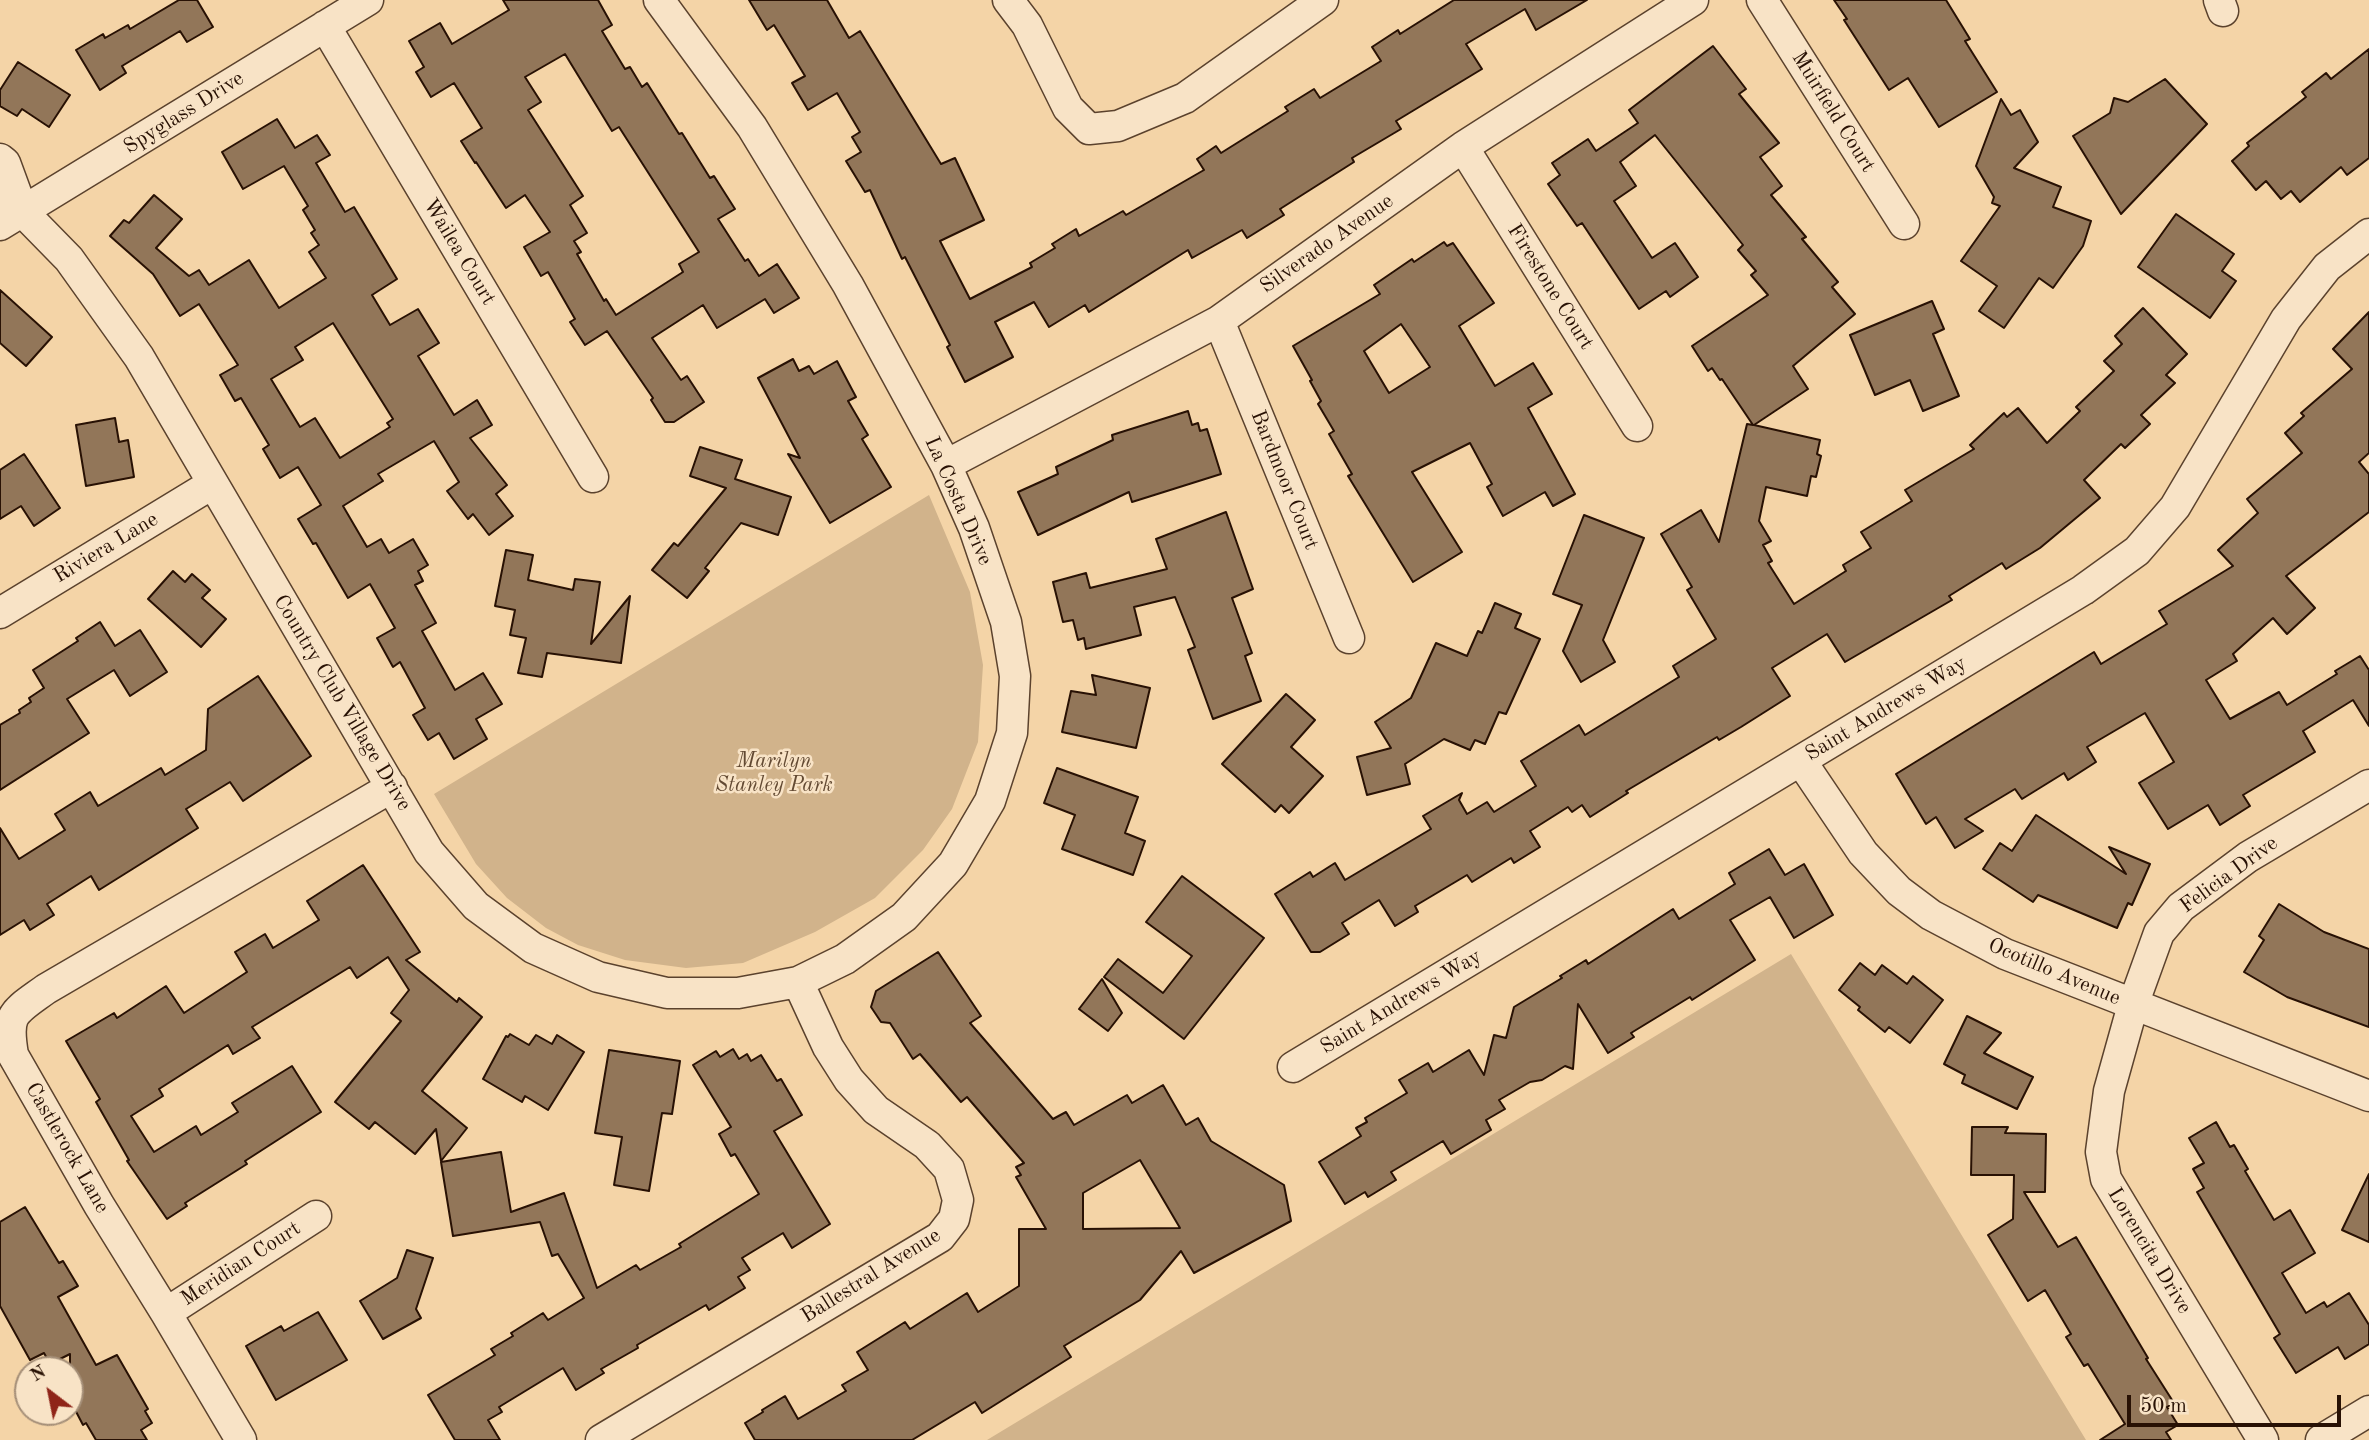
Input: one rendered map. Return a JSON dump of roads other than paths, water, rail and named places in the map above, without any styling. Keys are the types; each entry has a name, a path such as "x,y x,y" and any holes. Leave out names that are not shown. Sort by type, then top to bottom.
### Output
{"street":[{"name":"Spyglass Drive","path":"8,213 368,0"},
{"name":"La Costa Drive","path":"659,0 751,127 848,285 946,465 974,528 1006,622 1015,676 1012,733 990,801 953,864 904,917 845,959 797,982"},
{"path":"1007,0 1027,25 1068,108 1089,129 1118,126 1185,98 1323,0"},
{"name":"Silverado Avenue","path":"946,465 1219,321 1463,147 1693,0"},
{"name":"Muirfield Court","path":"1762,0 1904,224"},
{"name":"Wailea Court","path":"325,26 593,477"},
{"name":"Firestone Court","path":"1463,147 1637,426"},
{"name":"Country Club Village Drive","path":"0,159 5,163 8,213 69,259 139,357 429,852 476,906 533,948 598,977 667,993 738,993 797,982"},
{"name":"Saint Andrews Way","path":"1293,1067 2083,590 2137,551 2175,507 2286,319 2327,267 2369,234"},
{"name":"Bardmoor Court","path":"1219,321 1349,638"},
{"name":"Riviera Lane","path":"0,613 212,484"},
{"name":"Ocotillo Avenue","path":"1801,761 1863,853 1899,891 1931,915 2005,954 2369,1096"},
{"name":"Felicia Drive","path":"2133,1004 2159,933 2181,907 2248,857 2369,785"},
{"name":"Castlerock Lane","path":"241,1440 99,1205 13,1055 8,1028 18,1009 46,989 392,787"},
{"name":"Ballestral Avenue","path":"601,1440 940,1237 954,1219 958,1200 949,1169 928,1145 876,1110 849,1080 828,1047 797,982"},
{"name":"Lorencita Drive","path":"2133,1004 2109,1091 2101,1152 2106,1179 2263,1440"},
{"name":"Meridian Court","path":"166,1312 316,1216"},
{"path":"2321,1440 2369,1411"}],"park label":[{"name":"Marilyn Stanley Park","path":"774,773"}]}
